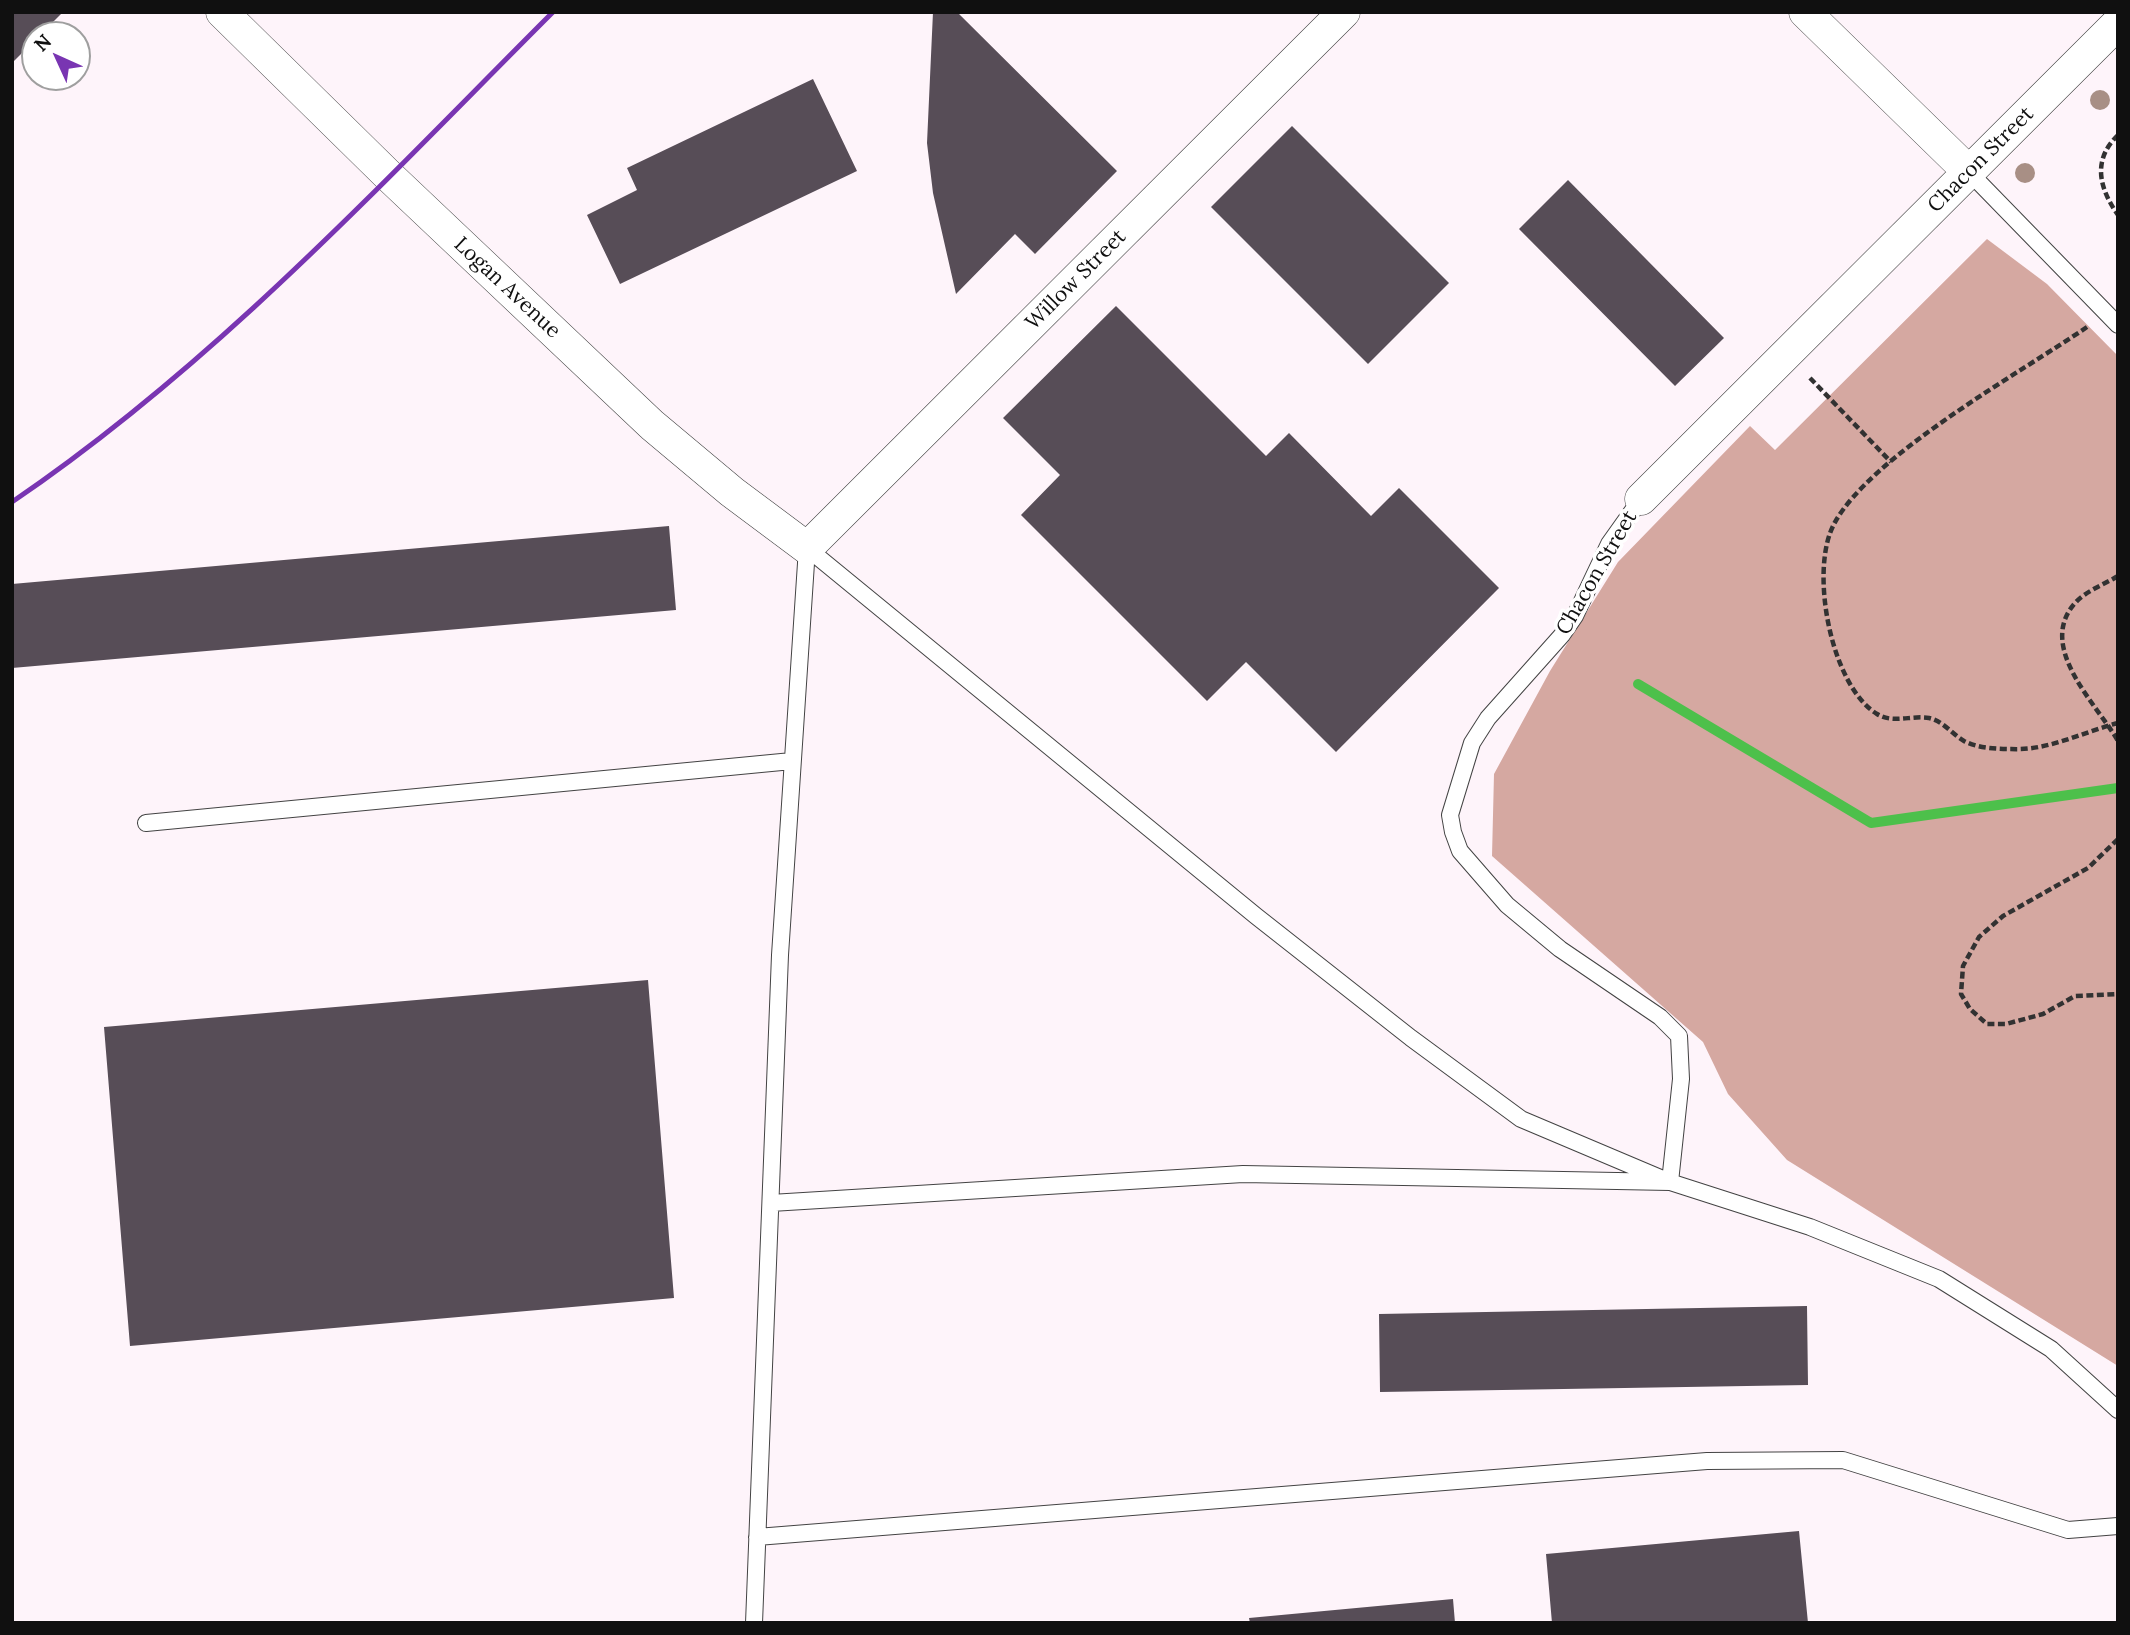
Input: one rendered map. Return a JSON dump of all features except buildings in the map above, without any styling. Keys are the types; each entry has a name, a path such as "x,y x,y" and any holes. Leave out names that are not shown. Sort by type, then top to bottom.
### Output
{"street":[{"name":"Logan Avenue","path":"222,12 388,176 652,425 732,492 807,548"},
{"name":"Willow Street","path":"807,548 1344,12"},
{"path":"1805,12 1969,172"},
{"name":"Chacon Street","path":"1641,499 2118,23"}],"lane":[{"path":"1969,172 2118,325"},
{"name":"Chacon Street","path":"1641,499 1609,544 1575,616 1562,635 1488,718 1472,743 1450,815 1460,851 1507,905 1560,950 1660,1017 1679,1037 1681,1079 1670,1182"},
{"path":"754,1623 792,761 807,548"},
{"path":"807,548 1256,916 1521,1119 1670,1182 1810,1227 1939,1279 2051,1349 2118,1410"},
{"path":"146,823 792,761"},
{"path":"771,1203 1243,1174 1670,1182"},
{"path":"757,1538 1707,1461 1843,1460 2068,1530 2118,1526"}],"path":[{"path":"2118,135 2102,153 2101,165 2106,198 2118,215"},
{"path":"2086,328 1891,462 1855,494 1833,525 1824,555 1822,593 1828,626 1839,657 1863,702 1877,714 1890,719 1928,718 1939,722 1966,742 2003,749 2053,745 2118,723"},
{"path":"1807,375 1891,462"},
{"path":"2118,576 2076,602 2063,625 2062,653 2118,741"},
{"path":"2118,839 2088,868 2003,916 1979,937 1963,967 1961,994 1970,1009 1987,1024 2006,1024 2043,1014 2075,996 2118,994"}],"shaded area":[{"path":"1987,239 2047,284 2118,356 2118,1366 1787,1160 1728,1094 1703,1042 1492,856 1494,774 1550,671 1618,562 1750,426 1775,450"}],"waterway":[{"path":"1638,684 1871,823 2118,788"}],"railway":[{"path":"12,502 158,392 227,332 359,207 553,12"}]}
